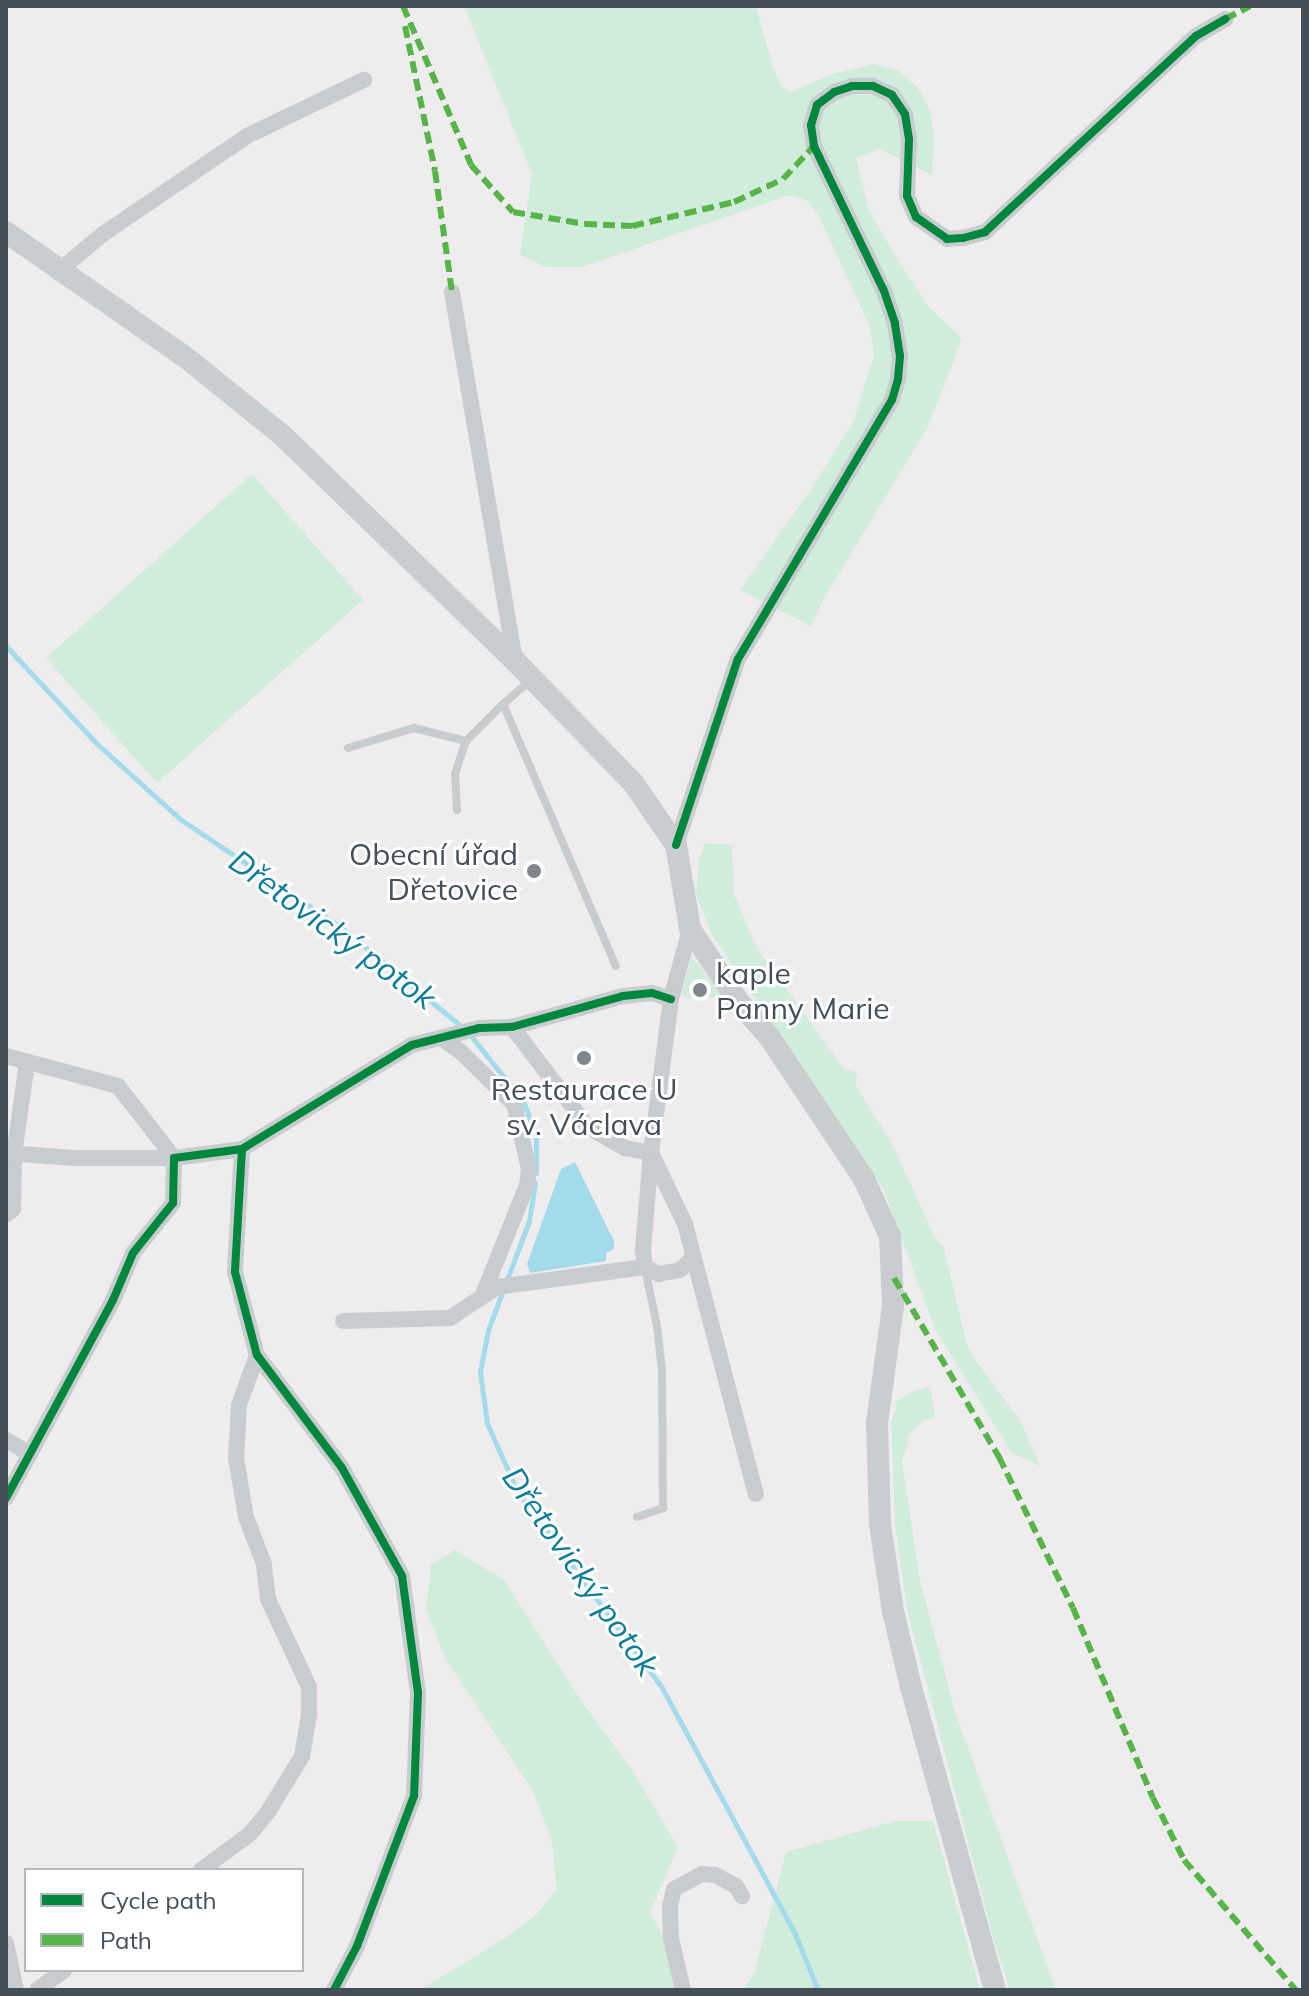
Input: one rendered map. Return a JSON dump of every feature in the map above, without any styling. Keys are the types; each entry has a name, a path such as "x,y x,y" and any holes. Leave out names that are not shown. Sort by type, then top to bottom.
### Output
{"main road":[{"path":"6,232 184,356 283,436 533,678 634,784 676,845 690,929 738,1001 770,1038 864,1179 890,1236 893,1306 877,1423 880,1524 893,1611 995,1990"}],"street":[{"path":"676,845 738,659 892,400 898,379 900,356 895,323 883,289 814,146 811,125 817,105 834,92 852,86 873,86 892,95 905,114 909,139 907,196 916,217 930,230 947,239 963,238 985,232 1196,36 1225,19"},
{"path":"61,269 103,234 247,136 364,80"},
{"path":"452,292 515,661"},
{"path":"645,1267 643,1250 651,1153 671,999 690,929"},
{"path":"10,1154 174,1158 242,1149 412,1045 479,1028 512,1027 623,996 652,993 671,999"},
{"path":"512,1027 588,1127 625,1148 651,1153"},
{"path":"449,1036 514,1104 529,1169 527,1185 482,1297"},
{"path":"6,1056 118,1086 174,1158 173,1203 133,1253 113,1300 6,1498"},
{"path":"6,1215 13,1209 10,1154 27,1063"},
{"path":"242,1149 235,1272 257,1355 342,1468 402,1576 418,1693 414,1796 357,1946 334,1990"},
{"path":"651,1153 685,1224 756,1494"},
{"path":"343,1321 450,1318 497,1287 645,1267 659,1274 680,1270 693,1258"},
{"path":"204,1868 250,1834 268,1812 302,1756 309,1715 309,1687 268,1599 264,1564 246,1517 236,1458 239,1405 257,1355"},
{"path":"6,1440 30,1454"},
{"path":"683,1990 671,1938 670,1906 674,1889 702,1874 715,1875 736,1886 742,1896"},
{"path":"6,1943 16,1990"},
{"path":"37,1990 62,1972"}],"lane":[{"path":"457,810 455,774 466,741 533,678"},
{"path":"503,704 616,966"},
{"path":"348,748 414,728 466,741"},
{"path":"637,1517 663,1508 662,1371 645,1267"}],"green space":[{"path":"464,6 756,6 773,68 782,87 791,92 832,74 874,64 899,71 917,87 930,110 934,136 932,175 880,149 856,158 868,208 897,259 929,307 962,339 928,427 824,598 811,626 740,590 814,485 854,420 874,355 870,327 818,214 806,200 789,195 582,267 546,267 520,255 532,174"},
{"path":"252,474 363,600 157,783 46,658"},
{"path":"705,843 732,845 734,895 756,946 845,1071 853,1070 858,1076 855,1084 892,1144 935,1237 944,1248 966,1342 974,1358 1021,1422 1040,1466 1011,1452 935,1329 884,1190 711,933 696,893 699,860"},
{"path":"692,956 722,997 690,999 681,994"},
{"path":"930,1387 935,1418 924,1420 910,1433 902,1462 920,1580 955,1712 1056,1990 1010,1990 993,1937 907,1609 895,1523 891,1423 897,1401 914,1391"},
{"path":"455,1550 504,1580 580,1699 634,1773 678,1847 650,1912 691,1990 420,1990 505,1938 537,1914 557,1889 552,1841 533,1791 445,1658 426,1609 431,1565"},
{"path":"895,1821 933,1821 980,1990 743,1990 754,1974 786,1852"}],"water":[{"path":"575,1162 614,1241 614,1249 606,1253 606,1261 530,1273 527,1264 561,1169"}],"waterway":[{"name":"Dřetovický potok","path":"6,646 96,743 180,819 342,928 467,1031 523,1101 536,1135 536,1173"},
{"name":"Dřetovický potok","path":"535,1183 529,1221 488,1330 480,1372 487,1423 517,1491 661,1686 795,1934 818,1990"}],"marked path":[{"path":"403,6 471,165 513,212 585,224 632,226 734,202 783,179 814,146"},
{"path":"1225,19 1250,6"},
{"path":"405,26 435,171 452,292"},
{"path":"894,1278 999,1457 1073,1608 1153,1798 1184,1860 1296,1990"}],"cycle path":[{"path":"676,845 738,659 892,400 898,379 900,356 895,323 883,289 814,146 811,125 817,105 834,92 852,86 873,86 892,95 905,114 909,139 907,196 916,217 947,239 963,238 985,232 1196,36 1225,19"},
{"path":"6,1498 113,1300 133,1253 173,1203 174,1158 242,1149 412,1045 479,1028 512,1027 623,996 652,993 671,999"},
{"path":"242,1149 235,1272 257,1355 342,1468 402,1576 418,1693 414,1796 357,1946 334,1990"}],"place":[{"name":"Obecní úřad Dřetovice","path":"534,871"},
{"name":"kaple Panny Marie","path":"700,990"},
{"name":"Restaurace U sv. Václava","path":"584,1058"}]}
